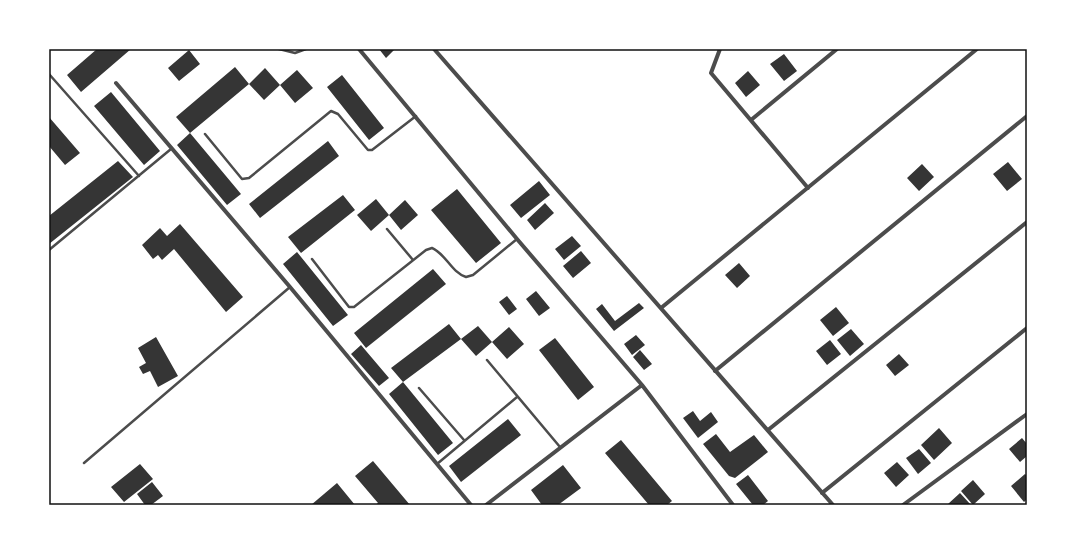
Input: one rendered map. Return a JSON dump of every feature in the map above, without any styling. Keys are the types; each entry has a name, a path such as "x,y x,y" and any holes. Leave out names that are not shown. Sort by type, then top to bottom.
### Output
{"street":[{"path":"360,49 517,239 642,385 733,505"},
{"path":"434,49 833,505"},
{"path":"720,49 711,73 808,188"},
{"path":"751,120 837,49"},
{"path":"661,308 977,49"},
{"path":"116,83 290,287 471,505"},
{"path":"715,371 1027,116"},
{"path":"768,430 1027,222"},
{"path":"822,492 1027,328"},
{"path":"486,505 642,385"},
{"path":"903,505 1027,414"}],"lane":[{"path":"279,49 295,53 306,49"},
{"path":"49,74 139,176"},
{"path":"205,134 242,179 245,180 250,178 331,111 338,114 368,150 372,150 416,116"},
{"path":"49,250 171,149"},
{"path":"387,229 413,260"},
{"path":"312,259 349,307 354,308 426,250 432,248 437,250 458,274 466,278 473,275 517,239"},
{"path":"84,463 290,287"},
{"path":"487,360 560,447"},
{"path":"419,388 464,440"},
{"path":"437,464 517,397"}],"building":[{"path":"97,49 131,49 81,92 67,75"},
{"path":"379,49 395,49 386,58"},
{"path":"189,50 200,64 179,81 168,68"},
{"path":"784,54 797,71 784,81 770,64"},
{"path":"235,67 249,84 190,133 176,117"},
{"path":"265,68 280,85 264,100 249,84"},
{"path":"297,70 313,88 295,103 280,85"},
{"path":"748,71 760,85 746,97 735,83"},
{"path":"342,75 384,128 369,140 327,87"},
{"path":"111,92 160,151 144,165 94,106"},
{"path":"49,117 80,153 65,165 49,146"},
{"path":"190,133 241,194 227,205 177,145"},
{"path":"328,141 339,156 260,218 249,204"},
{"path":"118,161 133,177 49,244 49,216"},
{"path":"1008,162 1022,179 1007,191 993,174"},
{"path":"922,164 934,177 919,191 907,178"},
{"path":"539,181 550,195 521,218 510,205"},
{"path":"457,189 501,243 476,263 431,210"},
{"path":"343,195 355,210 301,253 288,237"},
{"path":"376,199 389,215 371,231 357,215"},
{"path":"405,200 418,215 401,230 389,215"},
{"path":"545,203 554,213 535,230 527,220"},
{"path":"180,224 243,297 226,312 174,249 162,260 158,255 153,259 142,245 160,228 167,236"},
{"path":"572,236 581,246 564,260 555,249"},
{"path":"581,251 591,263 573,278 563,266"},
{"path":"297,252 348,315 333,326 283,264"},
{"path":"739,263 750,276 737,288 725,275"},
{"path":"433,269 446,284 366,348 354,333"},
{"path":"536,291 550,308 539,316 526,299"},
{"path":"507,296 517,309 509,315 499,302"},
{"path":"639,303 644,308 614,331 596,309 602,304 615,321"},
{"path":"836,307 849,323 833,336 820,320"},
{"path":"449,324 461,339 403,382 391,368"},
{"path":"478,326 492,342 476,356 461,339"},
{"path":"509,327 524,344 507,359 492,342"},
{"path":"851,329 864,344 850,356 837,340"},
{"path":"636,335 645,345 632,355 624,344"},
{"path":"156,337 178,376 158,387 150,371 143,374 139,367 146,363 138,348"},
{"path":"555,338 594,387 578,400 539,350"},
{"path":"830,340 841,354 827,365 816,351"},
{"path":"361,345 389,378 379,386 351,354"},
{"path":"640,350 652,364 644,370 633,357"},
{"path":"899,354 909,365 895,376 886,365"},
{"path":"403,382 453,443 438,455 389,394"},
{"path":"693,411 700,421 711,412 718,422 698,438 683,418"},
{"path":"508,419 521,435 461,482 449,466"},
{"path":"939,428 952,443 934,460 921,445"},
{"path":"716,434 730,452 754,435 768,452 735,478 729,476 703,444"},
{"path":"1022,438 1027,444 1027,456 1020,462 1009,449"},
{"path":"621,440 672,501 667,505 649,505 605,453"},
{"path":"919,449 931,463 918,474 906,458"},
{"path":"373,461 410,505 375,505 378,503 355,476"},
{"path":"897,462 909,475 896,487 884,473"},
{"path":"140,464 153,479 124,502 111,487"},
{"path":"563,465 581,488 558,505 542,505 531,490"},
{"path":"1025,474 1027,476 1027,499 1024,502 1011,486"},
{"path":"748,475 768,501 763,505 753,505 736,484"},
{"path":"973,480 985,494 973,505 961,491"},
{"path":"152,482 163,496 151,505 145,505 137,494"},
{"path":"337,483 355,505 311,505"},
{"path":"960,493 971,505 948,504"}]}
